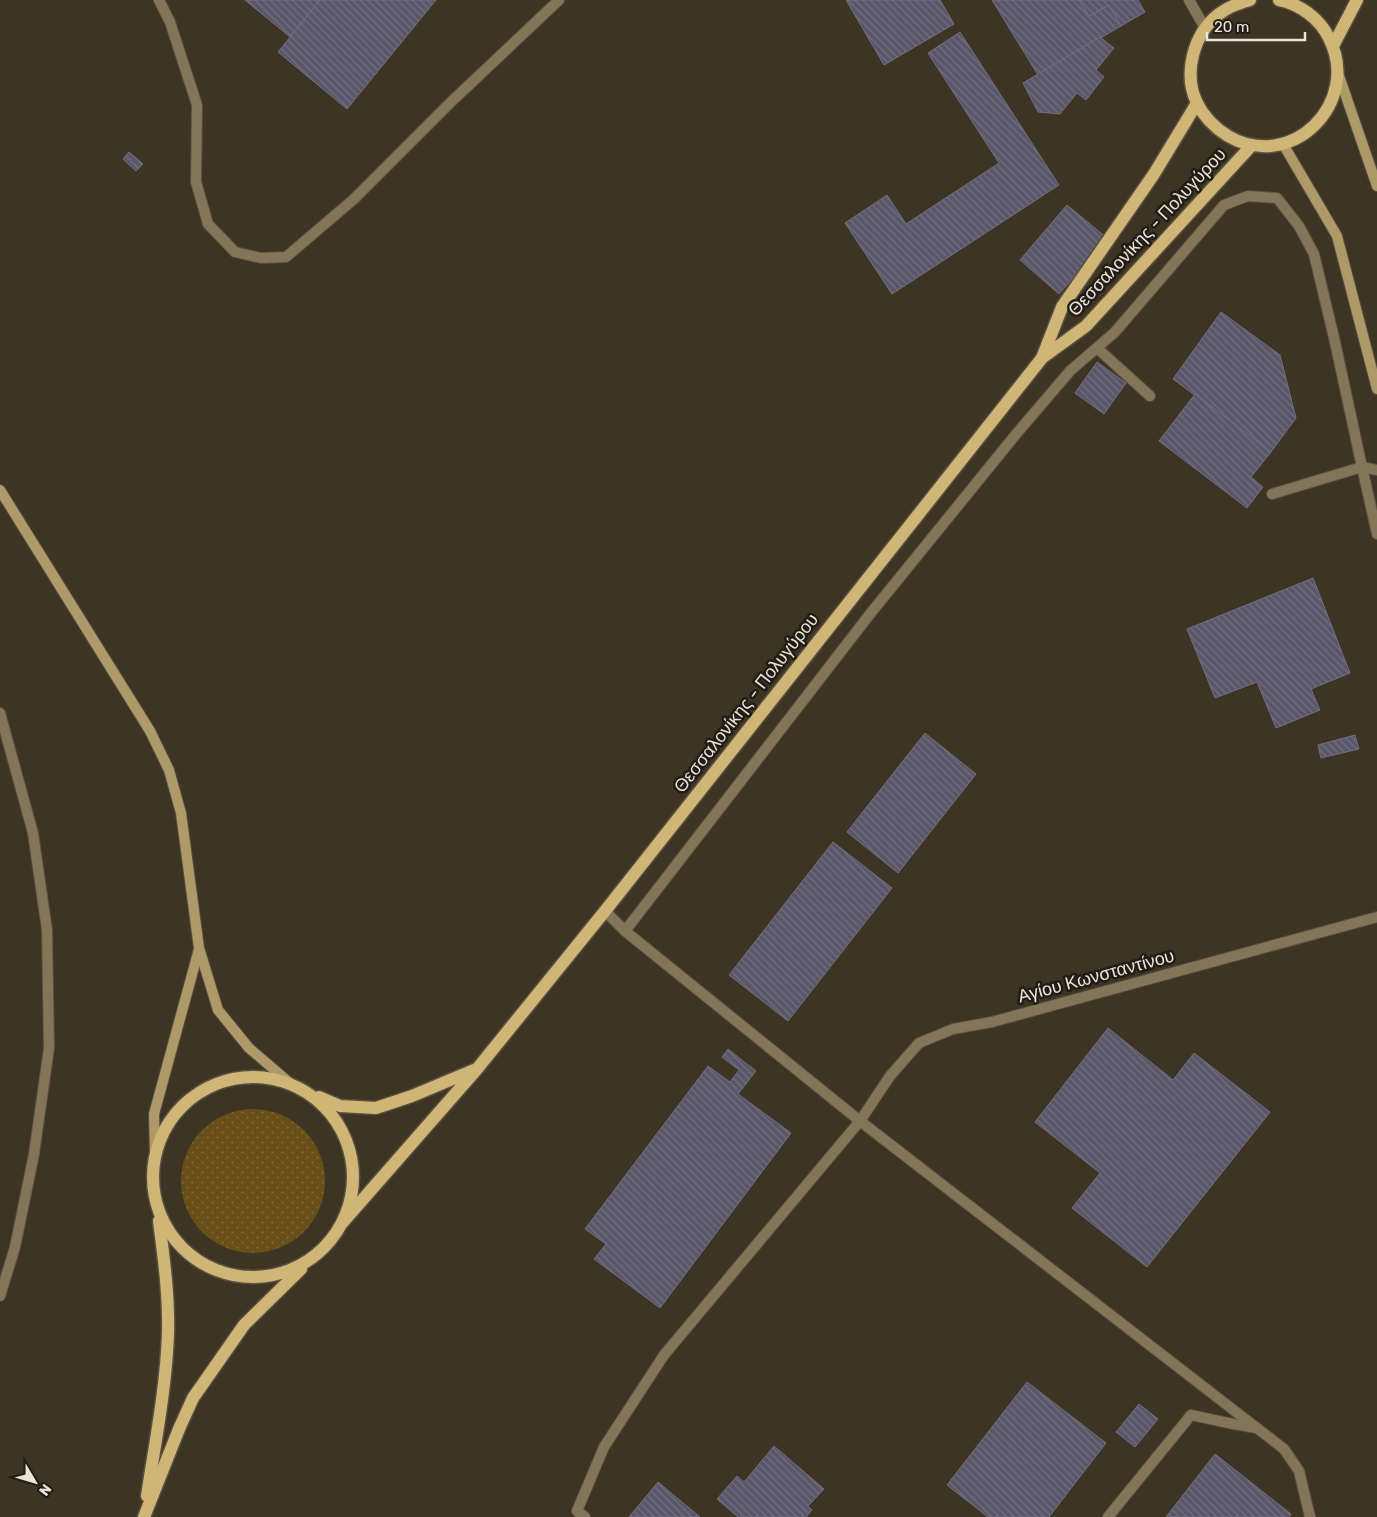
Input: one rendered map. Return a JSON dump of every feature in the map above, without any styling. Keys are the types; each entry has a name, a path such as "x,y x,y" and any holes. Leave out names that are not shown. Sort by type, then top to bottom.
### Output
{"main road":[{"path":"1250,0 1234,5 1218,14 1205,28 1195,46 1191,65 1191,84 1197,103 1207,118 1220,131 1235,140 1252,145 1268,146 1283,144 1305,134 1322,118 1334,96 1338,72 1337,59 1326,31 1314,17 1300,7 1282,0"},
{"path":"1333,46 1357,0"},
{"name":"Θεσσαλονίκης - Πολυγύρου","path":"1042,358 1062,307 1154,174 1197,103"},
{"name":"Θεσσαλονίκης - Πολυγύρου","path":"343,1222 477,1069 1042,358 1086,326 1252,145"},
{"name":"Θεσσαλονίκης - Πολυγύρου","path":"308,1093 340,1106 376,1108 412,1096 477,1069"},
{"path":"263,1077 291,1084 308,1093 330,1112 346,1137 353,1165 353,1175 352,1195 343,1222 329,1242 244,1326 193,1398 144,1517 164,1383 168,1334 167,1286 158,1211 152,1182 154,1154 165,1127 184,1104 206,1087 234,1078 263,1077"},
{"path":"158,1211 170,1234 188,1254 210,1269 236,1277 262,1278 288,1272 312,1258"}],"street":[{"path":"159,0 170,22 197,105 196,182 208,224 235,252 261,258 286,257 354,198 451,102 559,0"},
{"path":"1189,0 1205,28"},
{"path":"1338,72 1377,186"},
{"path":"1283,144 1337,236 1377,389"},
{"path":"625,931 870,614 1017,433 1070,371 1115,332 1224,204 1248,196 1277,198 1300,226 1314,254 1377,534"},
{"path":"1097,348 1150,396"},
{"path":"1272,494 1362,467 1377,470"},
{"path":"0,490 150,731 169,770 181,814 200,948 218,1010 249,1048 291,1084"},
{"path":"0,713 33,833 47,930 49,1048 34,1154 15,1248 0,1296"},
{"path":"604,911 625,931 860,1120 1284,1449 1298,1471 1310,1517"},
{"name":"Αγίου Κωνσταντίνου","path":"585,1517 577,1511 604,1448 664,1355 860,1120 890,1076 919,1043 953,1029 992,1022 1377,917"},
{"path":"154,1154 154,1114 200,948"},
{"path":"1108,1517 1191,1415 1257,1428"}],"shaded area":[{"path":"253,1109 267,1110 281,1115 293,1121 304,1130 313,1141 319,1153 324,1167 324,1195 319,1209 313,1221 304,1232 293,1241 281,1247 267,1252 253,1253 239,1252 225,1247 213,1241 202,1232 193,1221 187,1209 182,1195 181,1181 182,1167 187,1153 193,1141 202,1130 213,1121 225,1115 239,1110"}],"building":[{"path":"245,0 320,0 290,37"},
{"path":"320,0 436,0 347,109 278,52"},
{"path":"846,0 940,0 954,24 884,65"},
{"path":"992,0 1079,0 1089,16 1109,5 1121,26 1038,75"},
{"path":"1079,0 1138,0 1145,12 1121,26 1109,5 1089,16"},
{"path":"960,32 1059,185 892,294 845,223 887,195 906,224 999,163 928,53"},
{"path":"1100,37 1114,48 1096,70 1104,77 1086,100 1077,93 1060,114 1038,112 1023,83"},
{"path":"129,152 143,164 136,171 123,159"},
{"path":"1067,205 1107,238 1059,294 1020,260"},
{"path":"1221,312 1280,355 1296,418 1271,452 1173,379"},
{"path":"1097,362 1126,383 1104,414 1075,393"},
{"path":"1195,394 1271,452 1251,477 1263,487 1247,508 1159,441"},
{"path":"1313,578 1350,673 1311,689 1320,710 1276,728 1257,682 1215,698 1187,629"},
{"path":"925,733 976,774 898,873 847,832"},
{"path":"1355,735 1359,749 1321,758 1318,745"},
{"path":"833,842 892,888 788,1021 729,975"},
{"path":"1108,1028 1173,1080 1194,1053 1270,1112 1147,1267 1072,1208 1100,1173 1035,1122"},
{"path":"728,1049 756,1071 738,1094 791,1133 660,1308 594,1259 606,1244 585,1229 708,1066 730,1082 739,1070 722,1057"},
{"path":"1027,1382 1106,1443 1049,1517 988,1517 947,1485"},
{"path":"1139,1404 1158,1419 1135,1447 1116,1432"},
{"path":"774,1446 824,1489 808,1506 812,1510 806,1517 738,1517 717,1499 737,1476 744,1482"},
{"path":"1215,1454 1291,1514 1289,1517 1166,1517"},
{"path":"658,1482 700,1517 629,1517"}]}
